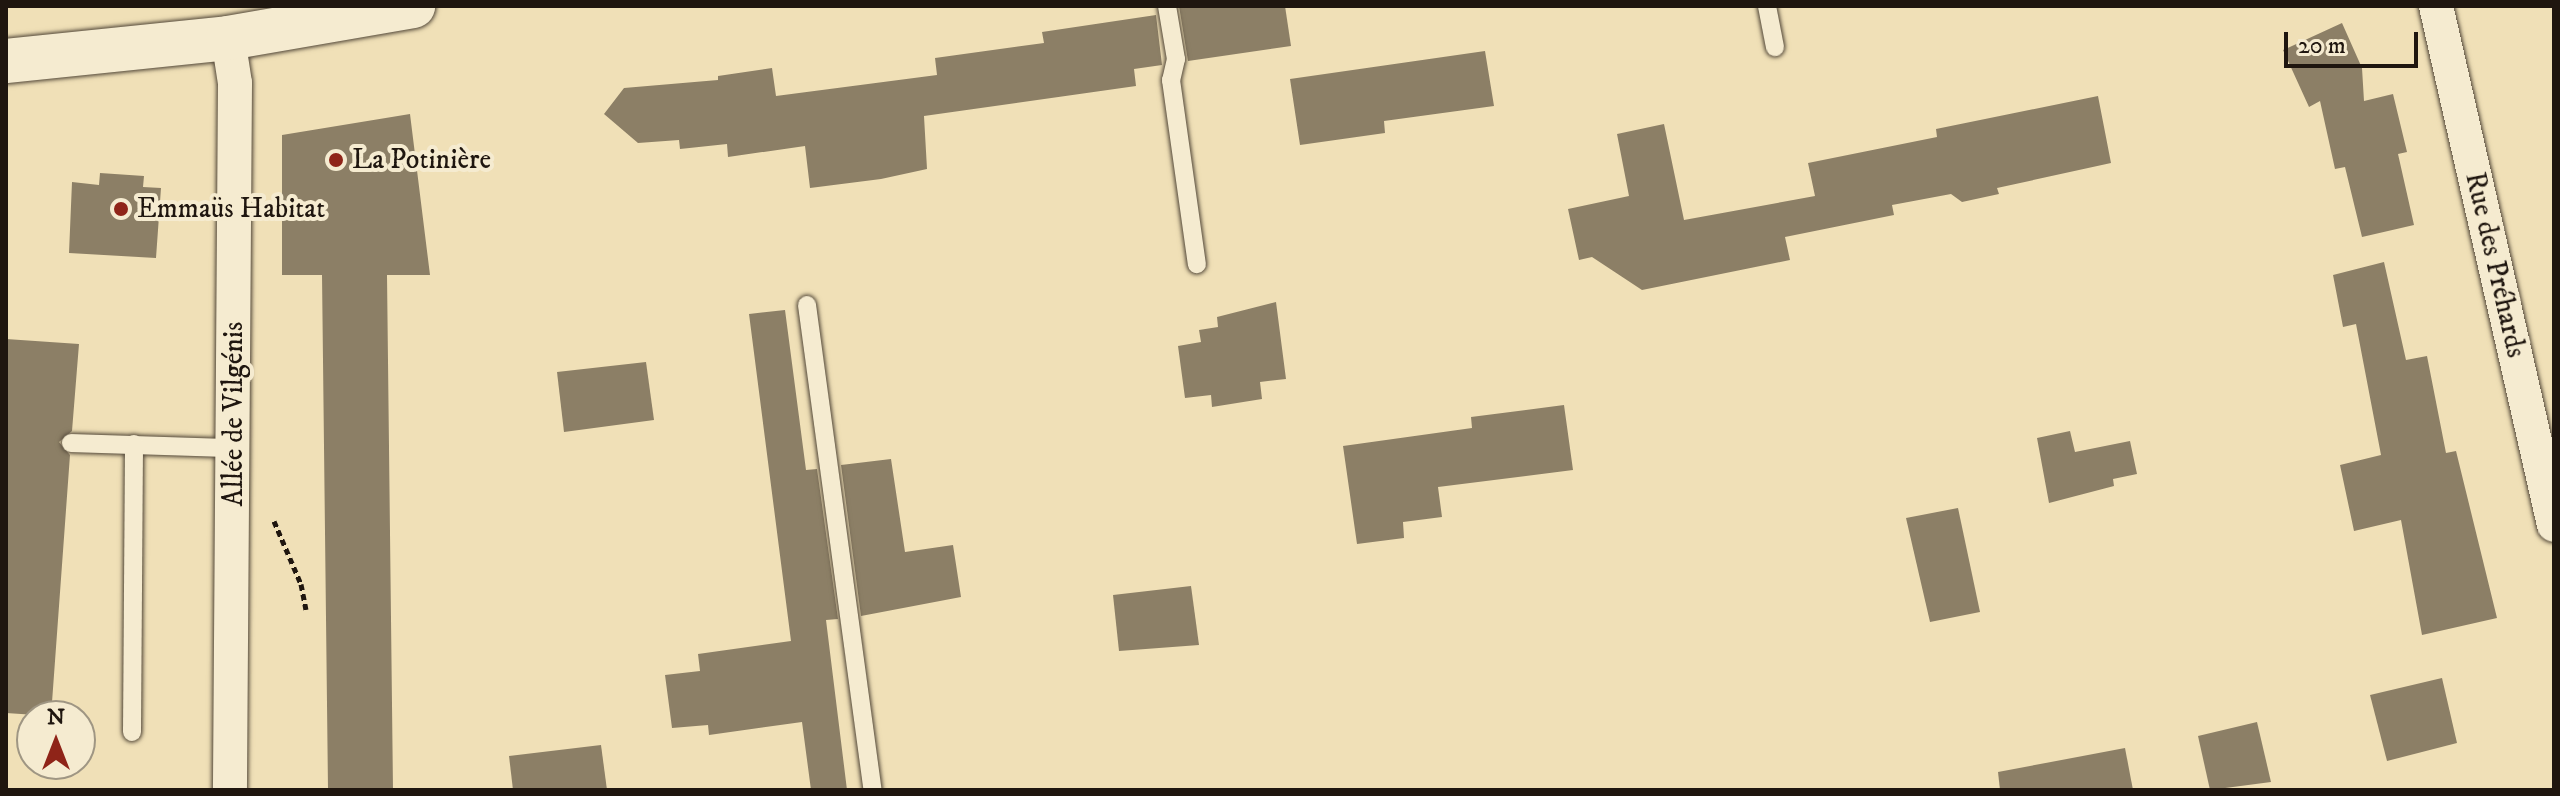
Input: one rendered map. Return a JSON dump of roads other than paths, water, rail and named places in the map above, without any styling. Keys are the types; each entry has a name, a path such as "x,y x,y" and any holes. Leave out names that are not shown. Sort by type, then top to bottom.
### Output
{"street":[{"path":"6,61 228,38 413,6"},
{"name":"Rue des Préhards","path":"2436,6 2554,525"},
{"name":"Allée de Vilgénis","path":"228,38 235,83 230,790"}],"lane":[{"path":"1167,6 1176,59 1171,80 1197,264"},
{"path":"1767,6 1775,47"},
{"path":"807,305 873,790"},
{"path":"71,443 234,448"},
{"path":"132,732 134,444"}],"place":[{"name":"La Potinière","path":"336,160"},
{"name":"Emmaüs Habitat","path":"121,209"}]}
